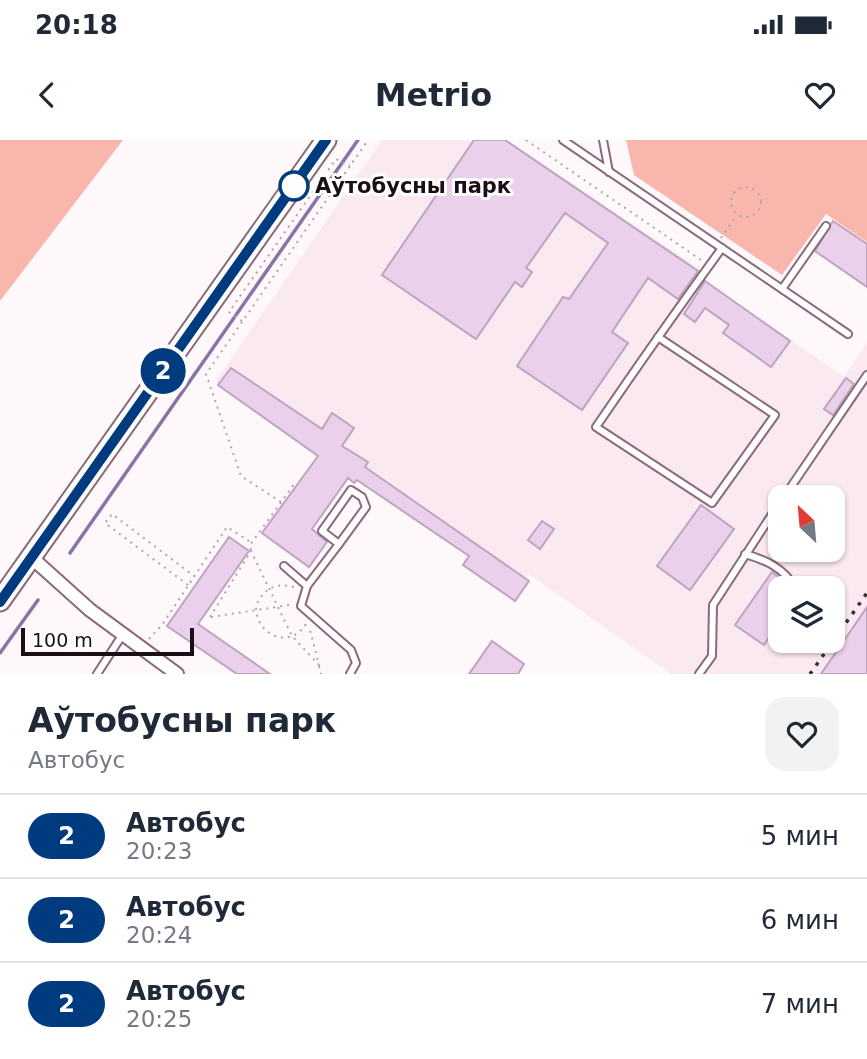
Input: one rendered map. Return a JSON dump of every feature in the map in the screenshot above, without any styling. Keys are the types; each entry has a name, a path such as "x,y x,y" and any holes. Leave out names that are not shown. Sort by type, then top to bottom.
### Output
{"main road":[{"path":"0,601 326,140"}],"street":[{"path":"31,557 122,634 177,674"}],"lane":[{"path":"563,140 848,334"},
{"path":"603,140 609,172"},
{"path":"782,289 826,226"},
{"path":"658,337 775,415 712,503 596,427 658,337 709,266 720,246"},
{"path":"792,485 867,375"},
{"path":"339,544 322,531 351,490 362,497 366,507 339,544 307,586 301,606 351,650 356,663 351,674"},
{"path":"699,674 712,656 713,605 768,520"},
{"path":"745,554 765,560 788,576"},
{"path":"284,566 307,586"},
{"path":"97,674 122,634"}],"path":[{"path":"281,502 240,476 206,374 369,140"},
{"path":"526,140 709,266"},
{"path":"243,321 229,312 336,159 350,166"},
{"path":"747,186 756,190 761,204 756,213 747,217 737,215 730,202 733,192 747,186"},
{"path":"720,246 737,215"},
{"path":"295,483 252,543 251,551 209,617 289,606 296,611"},
{"path":"188,585 105,523 111,514 194,576"},
{"path":"140,648 162,625 227,527 252,543"},
{"path":"251,551 292,636 319,665"},
{"path":"300,591 292,587 274,586 260,597 256,611 264,631 280,638 292,636 302,629 308,620 321,674"},
{"path":"289,606 295,598"}],"shaded area":[{"path":"0,140 123,140 0,301"},
{"path":"382,140 506,140 700,269 683,294 693,302 707,282 844,377 867,343 867,674 671,674 529,574 525,578 469,540 470,538 366,466 354,483 215,382"},
{"path":"626,140 867,140 867,242 826,214 782,275 634,175"}],"building":[{"path":"474,140 505,140 698,271 678,299 648,278 612,332 628,343 582,410 517,366 563,297 569,299 608,243 565,213 526,268 532,272 522,287 515,282 476,339 382,275"},
{"path":"833,221 867,244 867,287 815,251"},
{"path":"705,281 790,341 771,367 723,333 729,325 705,308 695,322 684,314"},
{"path":"231,368 322,429 332,413 354,428 342,446 368,462 365,467 529,581 515,601 463,565 469,556 357,480 354,483 348,478 312,529 327,542 309,567 262,533 318,456 218,385"},
{"path":"846,378 854,384 833,415 824,409"},
{"path":"701,505 734,529 690,590 657,566"},
{"path":"542,521 554,529 540,549 528,540"},
{"path":"229,537 249,551 198,624 270,674 237,674 167,626"},
{"path":"768,578 768,639 764,645 735,625"},
{"path":"867,607 867,674 821,674 835,653 845,653 845,639"},
{"path":"492,641 524,664 518,674 469,674"}],"waterway":[{"path":"70,553 358,140"},
{"path":"0,653 38,600"}],"railway":[{"path":"810,674 867,593"}],"bus line":[{"name":"2","path":"0,602 326,140"}],"place":[{"name":"Аўтобусны парк","path":"294,186"}]}
